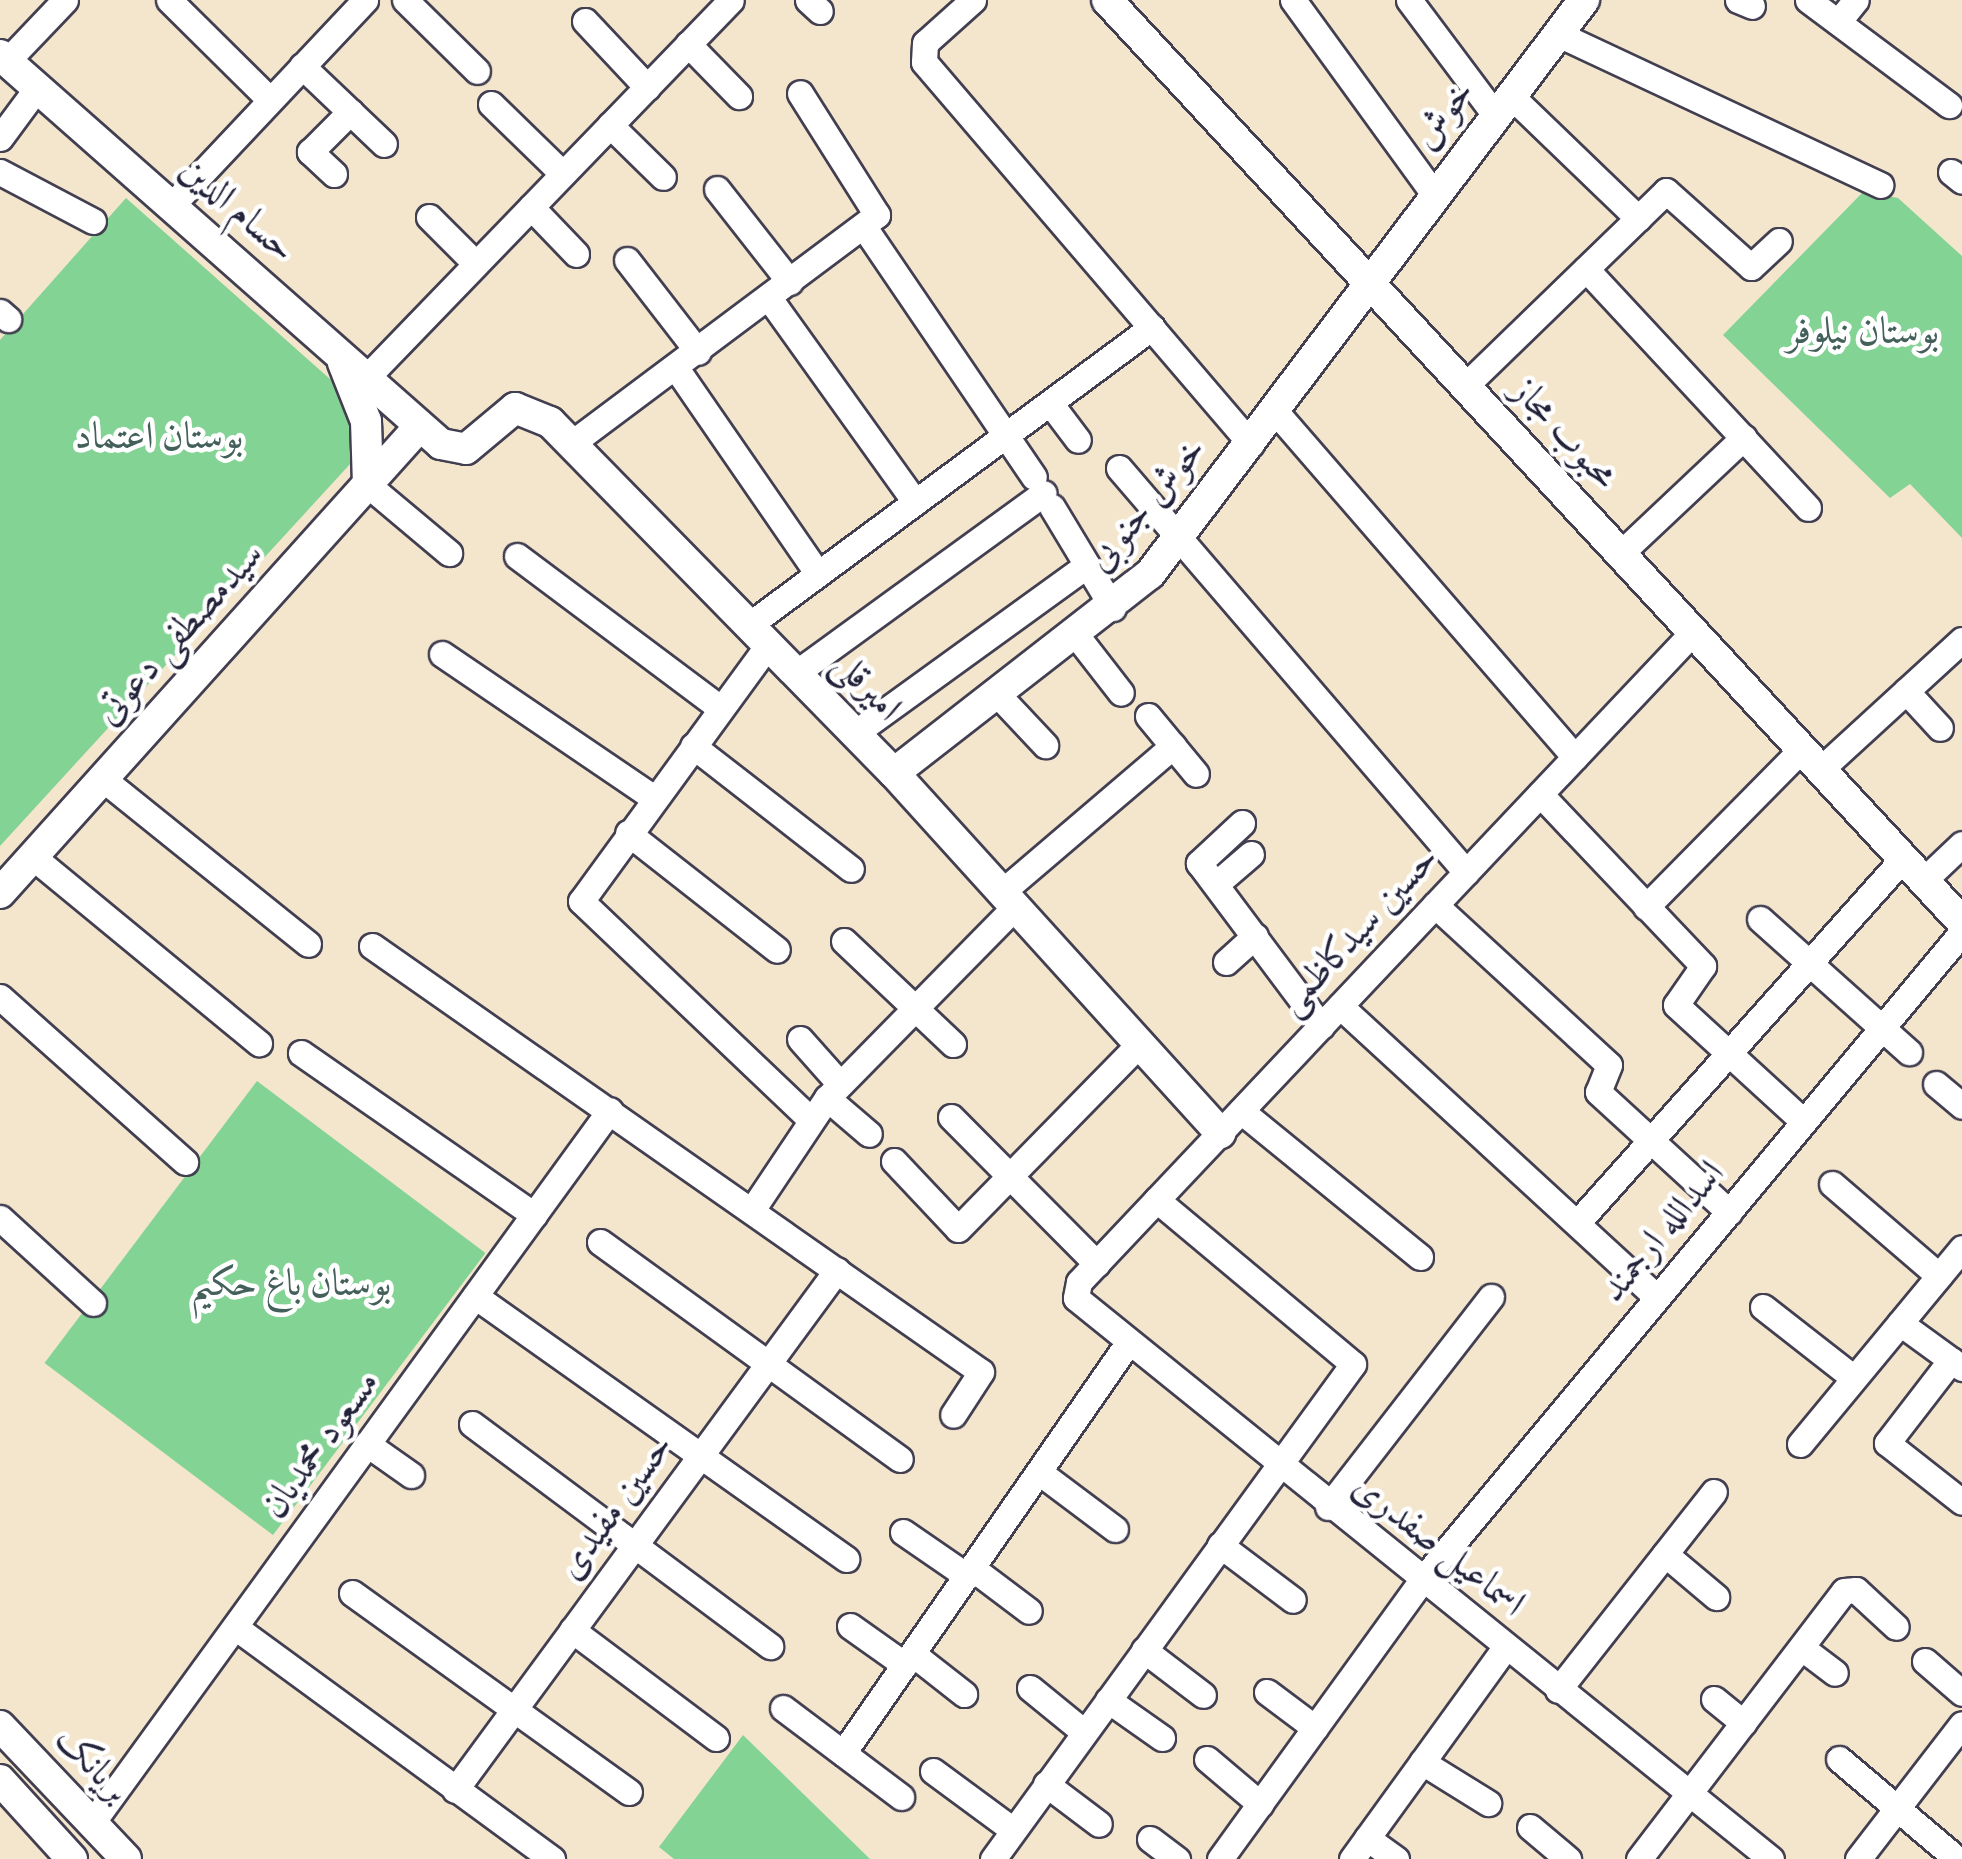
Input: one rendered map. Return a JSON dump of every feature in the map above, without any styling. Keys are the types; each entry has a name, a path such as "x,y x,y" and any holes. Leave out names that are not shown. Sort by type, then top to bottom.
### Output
{"main road":[{"name":"محبوب مجاز","path":"1107,0 1962,922"},
{"name":"خوش","path":"1366,280 1584,0"},
{"name":"حسام الدین","path":"4,58 337,350 419,427"},
{"name":"خوش جنوبی","path":"894,774 1113,608 1180,540 1366,280"},
{"path":"337,350 366,422 368,485"},
{"name":"امیرقلی","path":"419,427 466,449 526,407 572,443 894,774 1220,1133"},
{"name":"سیدمصطفی دعوتی","path":"0,893 419,427"},
{"name":"بریانک","path":"0,1726 126,1859"},
{"name":"بریانک","path":"0,1780 72,1859"}],"street":[{"path":"4,58 65,0"},
{"path":"169,0 270,100"},
{"path":"405,0 477,71"},
{"path":"366,378 730,0"},
{"path":"973,0 926,43 924,62 1251,444"},
{"path":"1293,0 1434,194"},
{"path":"1410,0 1502,105 1638,218"},
{"path":"1808,0 1948,106"},
{"path":"1838,22 1856,0"},
{"path":"171,206 302,66 351,5"},
{"path":"585,22 647,87"},
{"path":"1558,34 1880,185"},
{"path":"688,44 739,96"},
{"path":"302,66 384,144"},
{"path":"0,138 37,88"},
{"path":"572,443 864,227 876,203 800,92"},
{"path":"491,104 563,174"},
{"path":"334,174 310,152 350,112"},
{"path":"610,125 663,177"},
{"path":"0,172 92,221"},
{"path":"717,189 790,282"},
{"path":"1465,386 1666,191 1750,267 1779,241"},
{"path":"531,207 576,254"},
{"path":"429,217 476,264"},
{"path":"864,227 1008,435 1113,608"},
{"path":"626,260 698,352"},
{"path":"1586,269 1808,508"},
{"path":"769,298 916,502"},
{"path":"811,1120 584,909 584,894 720,708 758,635 818,574 1152,327"},
{"path":"676,368 818,574"},
{"path":"1050,404 1078,440"},
{"path":"1275,411 1575,757"},
{"path":"1620,554 1744,436"},
{"path":"1119,468 1466,872"},
{"path":"368,485 449,553"},
{"path":"796,673 1043,493"},
{"path":"518,556 720,708"},
{"path":"855,733 1087,564"},
{"name":"حسین سیدکاظمی","path":"1088,1273 1693,632"},
{"path":"1076,635 1121,692"},
{"path":"1646,907 1811,759 1906,690 1962,640"},
{"path":"442,654 654,798"},
{"path":"1906,690 1940,728"},
{"path":"998,694 1045,745"},
{"path":"1148,716 1196,774"},
{"path":"692,746 850,869"},
{"path":"752,1210 833,1091 915,1008 1008,900 1173,746"},
{"path":"102,779 308,944"},
{"path":"1540,794 1702,966 1676,1005 1804,1122"},
{"path":"1242,823 1200,857 1321,1026"},
{"path":"628,832 778,950"},
{"path":"1576,1223 1810,963 1914,870 1962,844"},
{"path":"1216,884 1250,854"},
{"path":"33,857 259,1043"},
{"path":"1435,905 1609,1066 1598,1092 1728,1212"},
{"path":"1760,919 1909,1052"},
{"name":"اسدالله ارجمند","path":"1220,1859 1422,1580 1962,932"},
{"path":"1226,962 1255,936"},
{"path":"844,941 953,1044"},
{"path":"372,946 982,1372 954,1414"},
{"path":"0,997 185,1162"},
{"path":"1340,1006 1658,1297"},
{"path":"800,1039 833,1091 869,1134"},
{"path":"894,1161 958,1229 1138,1044"},
{"path":"301,1053 534,1215"},
{"path":"1936,1084 1962,1106"},
{"name":"مسعود محمدیان","path":"92,1823 610,1110"},
{"path":"1241,1111 1420,1257"},
{"name":"اسماعیل صفدری","path":"951,1117 1010,1176 1088,1273 1080,1307 1689,1794 1754,1854"},
{"path":"1832,1184 1939,1276"},
{"path":"993,1859 1354,1360 1156,1200"},
{"path":"0,1218 93,1304"},
{"path":"600,1242 900,1459"},
{"path":"1800,1444 1962,1248"},
{"name":"حسین مفیدی","path":"455,1790 837,1270"},
{"path":"475,1296 846,1559"},
{"path":"1328,1507 1491,1298"},
{"path":"1763,1307 1854,1378"},
{"path":"1900,1323 1956,1364 1888,1442 1962,1502"},
{"path":"843,1753 1126,1346"},
{"path":"472,1424 770,1646"},
{"path":"368,1444 411,1475"},
{"path":"1039,1472 1115,1529"},
{"path":"1558,1690 1664,1554 1686,1507 1714,1492"},
{"path":"903,1532 1029,1611"},
{"path":"1220,1544 1293,1600"},
{"path":"1664,1554 1716,1596"},
{"path":"1639,1859 1849,1587 1896,1627"},
{"path":"352,1593 629,1792"},
{"path":"850,1626 964,1694"},
{"path":"235,1628 552,1859"},
{"path":"572,1630 716,1738"},
{"path":"1396,1859 1360,1849 1505,1648"},
{"path":"1802,1648 1835,1673"},
{"path":"1144,1650 1203,1695"},
{"path":"1925,1661 1962,1694"},
{"path":"1030,1688 1084,1732"},
{"path":"1267,1692 1315,1728"},
{"path":"1714,1699 1744,1723"},
{"path":"1108,1700 1162,1738"},
{"path":"783,1708 901,1797"},
{"path":"1858,1859 1962,1724"},
{"path":"1839,1758 1957,1859"},
{"path":"1207,1759 1260,1804"},
{"path":"1422,1762 1488,1803"},
{"path":"932,1771 1014,1830"},
{"path":"1046,1784 1099,1824"},
{"path":"1530,1827 1568,1859"},
{"path":"1150,1839 1177,1859"}],"green space":[{"name":"بوستان نیلوفر","path":"1864,191 1898,198 1962,256 1962,538 1910,484 1890,498 1723,335"},
{"name":"بوستان اعتماد","path":"126,198 384,427 0,846 0,340"},
{"name":"بوستان باغ حکیم","path":"257,1081 485,1253 273,1535 45,1363"},
{"path":"743,1735 870,1859 674,1859 659,1847"}]}
